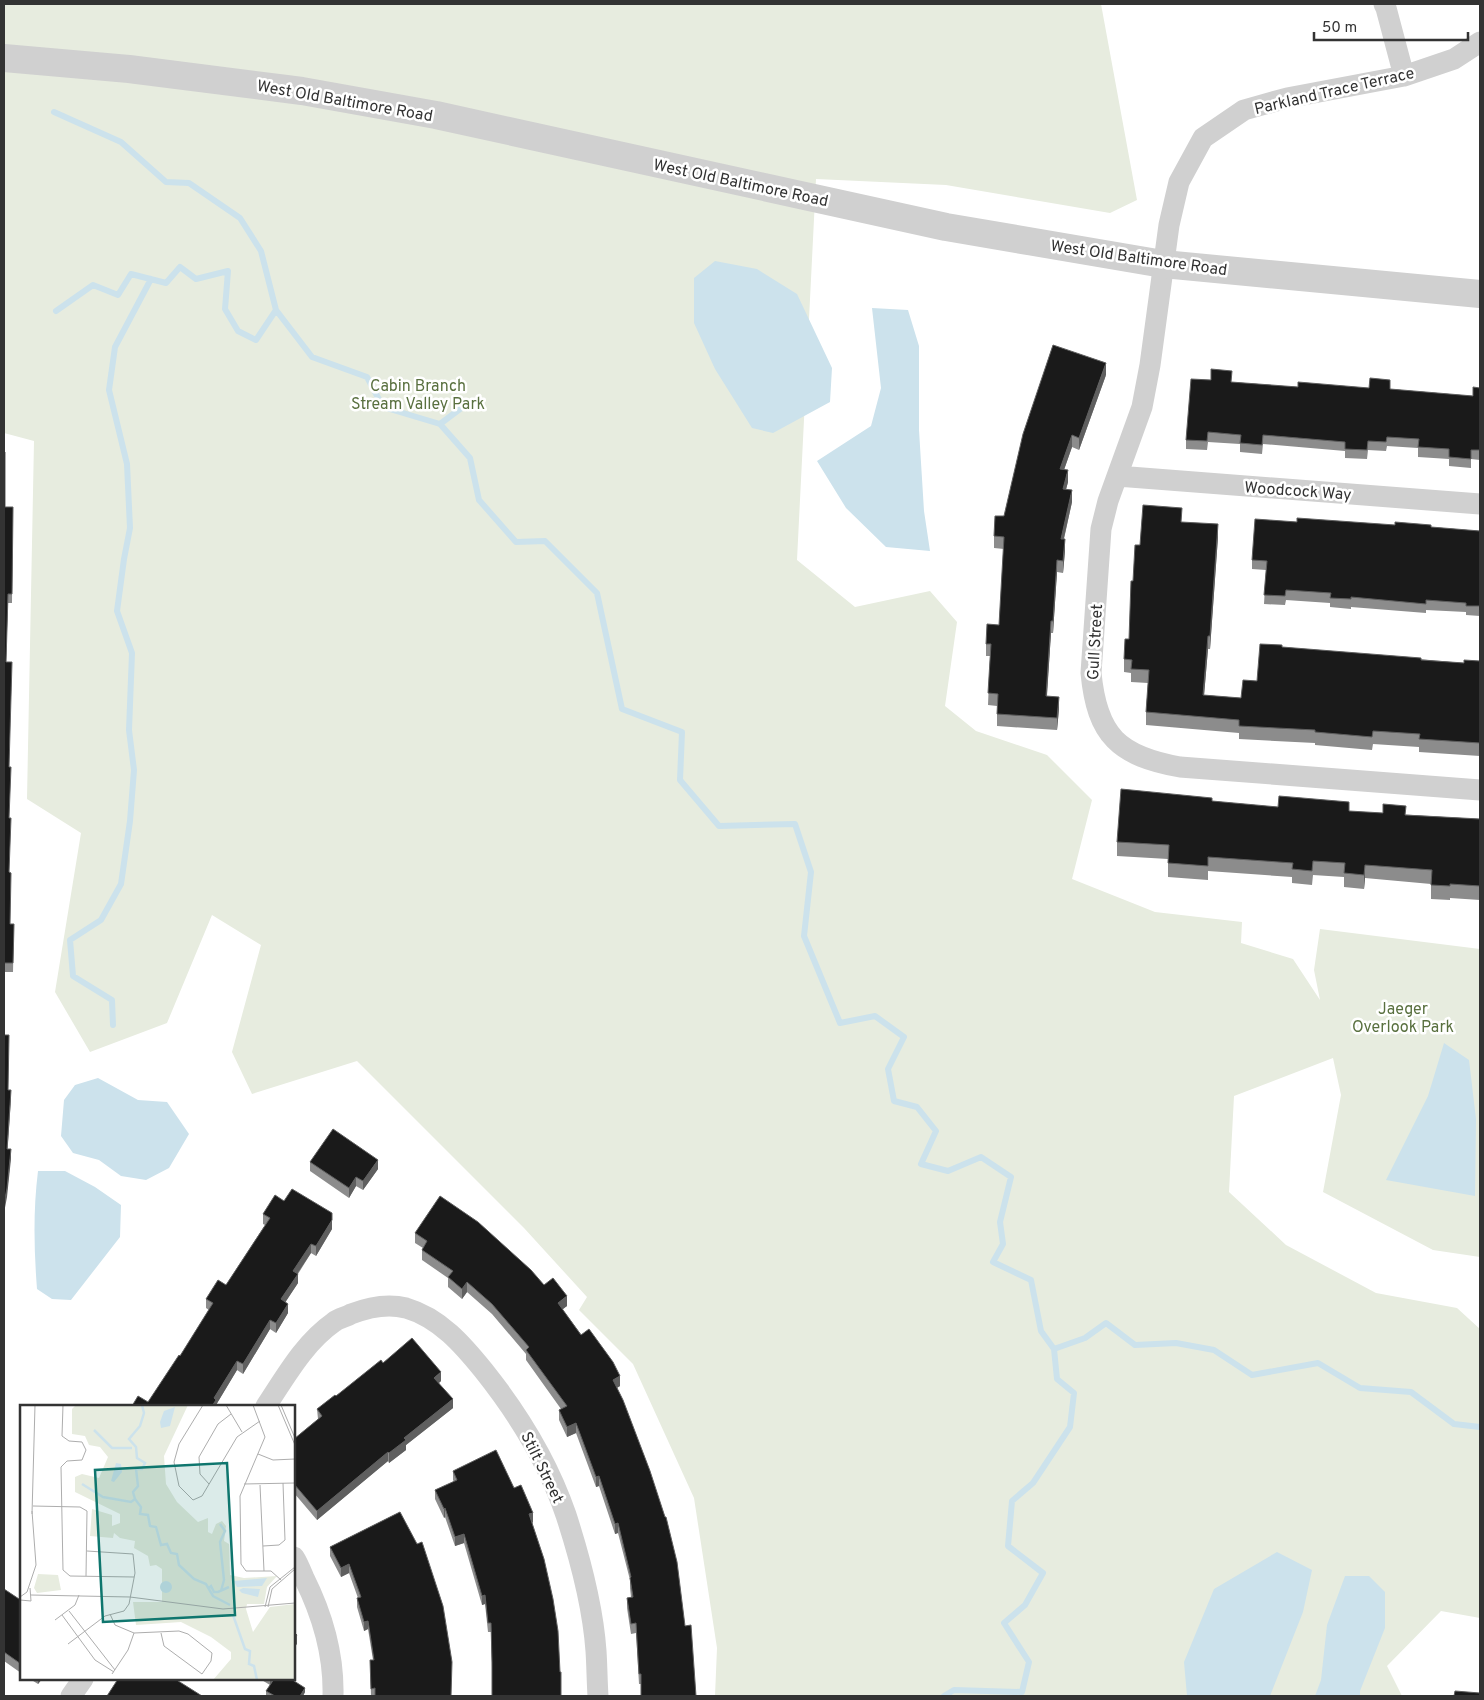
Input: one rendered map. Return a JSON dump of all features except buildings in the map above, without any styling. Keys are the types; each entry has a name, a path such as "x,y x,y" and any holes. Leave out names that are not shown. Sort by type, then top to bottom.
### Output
{"street":[{"path":"1384,4 1404,76"},
{"name":"Parkland Trace Terrace","path":"1163,264 1169,225 1179,182 1203,138 1244,110 1288,98 1404,76 1454,59 1480,42"},
{"name":"West Old Baltimore Road","path":"4,58 129,69 302,91 436,115 946,227 1163,264 1480,294"},
{"name":"Gull Street","path":"1163,264 1150,365 1142,407 1108,501 1101,529 1090,673 1093,697 1100,717 1111,735 1125,750 1160,764 1480,790"},
{"name":"Woodcock Way","path":"1117,476 1480,504"},
{"name":"Stilt Street","path":"267,1405 303,1349 335,1321 367,1308 383,1306 405,1308 422,1314 459,1340 497,1388 528,1432 550,1475 566,1516 588,1598 596,1650 598,1696"},
{"path":"295,1559 314,1598 327,1639 333,1679 333,1696"},
{"path":"71,1696 82,1680"}],"green space":[{"name":"Cabin Branch Stream Valley Park","path":"4,4 1101,4 1137,200 1110,213 946,185 816,179 797,560 855,607 930,591 957,622 945,706 976,731 1047,755 1092,800 1072,879 1155,912 1242,922 1241,943 1293,959 1320,1000 1314,970 1320,929 1480,949 1480,1257 1433,1250 1323,1192 1341,1095 1333,1058 1234,1096 1229,1192 1286,1245 1376,1293 1457,1308 1480,1329 1480,1618 1441,1611 1387,1666 1402,1696 715,1696 717,1648 694,1498 633,1364 579,1310 587,1297 524,1228 357,1061 252,1094 232,1052 261,945 212,915 167,1023 90,1052 55,992 81,833 27,799 34,441 4,433"}],"water":[{"path":"715,261 757,269 797,294 832,368 830,402 773,433 752,428 715,369 694,323 694,278"},
{"path":"872,308 908,310 919,346 919,430 924,511 930,551 886,547 846,508 817,461 871,426 881,388"},
{"path":"1444,1043 1469,1060 1476,1119 1475,1196 1386,1180 1428,1096"},
{"path":"98,1078 138,1100 167,1102 189,1134 169,1168 146,1180 121,1176 99,1160 73,1153 61,1136 64,1100 75,1085"},
{"path":"38,1171 65,1171 95,1187 121,1205 120,1237 71,1300 52,1299 37,1289 34,1230"},
{"path":"1277,1552 1312,1570 1303,1612 1270,1696 1187,1696 1184,1662 1214,1589"},
{"path":"1345,1576 1369,1576 1385,1592 1385,1628 1360,1691 1360,1696 1315,1696 1321,1680 1327,1625"}],"waterway":[{"path":"54,112 121,142 166,182 189,183 240,218 261,251 276,310 312,357 367,377 383,407 440,424 470,458 479,500 516,542 545,541 597,593 622,709 682,732 680,780 719,826 795,824 811,872 804,936 840,1023 875,1016 904,1037 888,1069 894,1101 917,1107 936,1131 921,1164 948,1171 981,1157 1011,1177 1000,1222 1003,1244 993,1262 1031,1280 1041,1331 1054,1349 1085,1338 1106,1323 1135,1345 1176,1343 1214,1350 1252,1375 1318,1363 1360,1388 1411,1392 1454,1424 1480,1427"},
{"path":"56,311 93,285 118,295 131,274 166,283 180,267 196,279 228,271 225,309 238,331 256,340 276,310"},
{"path":"113,1025 112,1000 73,976 70,940 101,920 121,884 130,821 134,770 129,730 132,653 117,611 130,528 127,464 109,390 115,347 151,279"},
{"path":"440,424 460,409"},
{"path":"944,1696 954,1690 1022,1692 1029,1662 1004,1623 1025,1605 1043,1573 1008,1546 1012,1501 1033,1483 1070,1427 1074,1393 1057,1379 1054,1349"}],"park label":[{"name":"Jaeger Overlook Park","path":"1403,1017"}]}
